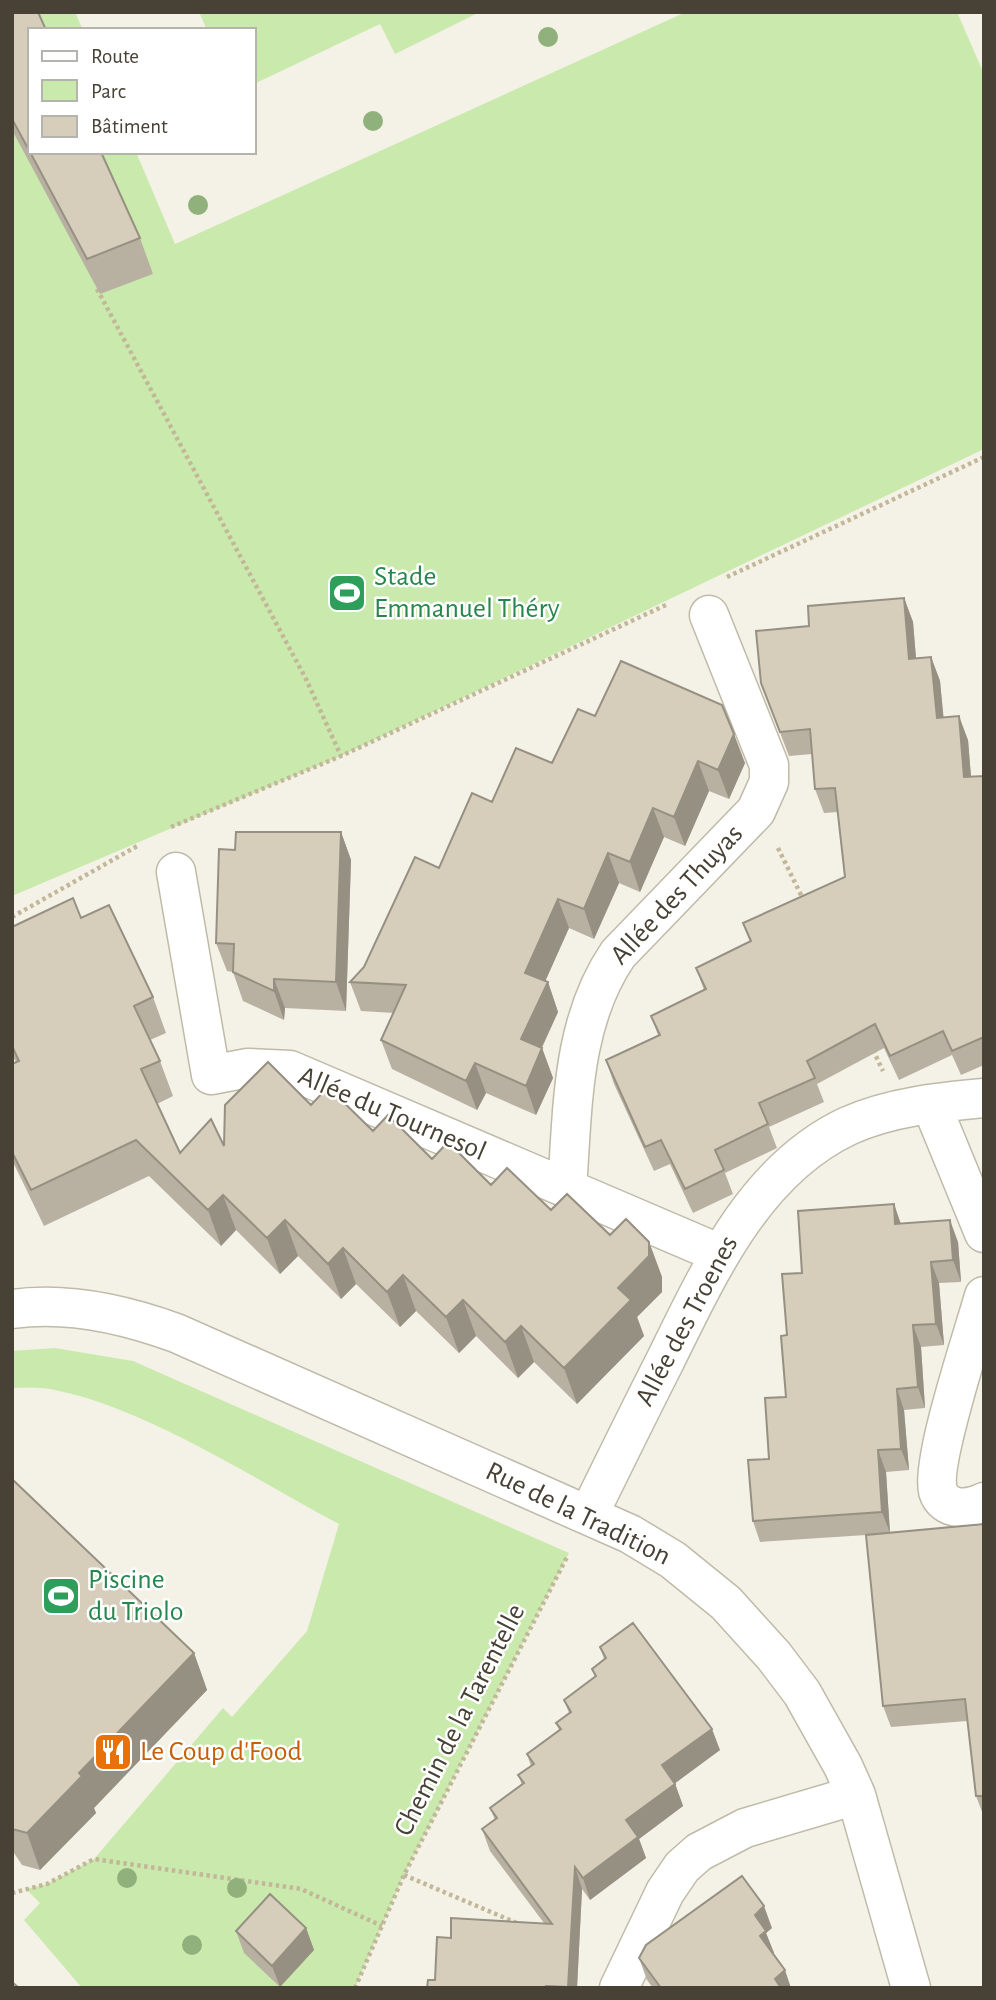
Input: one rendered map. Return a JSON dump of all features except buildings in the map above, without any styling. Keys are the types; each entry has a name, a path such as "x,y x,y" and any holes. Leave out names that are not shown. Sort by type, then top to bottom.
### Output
{"street":[{"name":"Allée des Thuyas","path":"567,1188 577,1065 591,1003 604,975 618,954 756,811 769,782 769,765 715,598"},
{"name":"Allée du Tournesol","path":"176,872 211,1075 248,1068 290,1070 718,1253"},
{"name":"Allée des Troenes","path":"589,1514 718,1253 765,1194 803,1155 850,1125 916,1107 984,1098"},
{"path":"916,1107 984,1233"},
{"path":"984,1296 942,1447 937,1481 938,1492 948,1504 960,1508 984,1502"},
{"name":"Rue de la Tradition","path":"12,1309 84,1309 140,1320 589,1514 673,1560 726,1603 751,1629 802,1693 829,1738 856,1795 911,1988"},
{"path":"619,1988 665,1892 682,1867 699,1852 745,1828 856,1795"}],"path":[{"path":"94,282 306,679 341,756 670,603"},
{"path":"715,598 984,457"},
{"path":"756,811 785,858 808,909"},
{"path":"871,1047 916,1107"},
{"name":"Chemin de la Tarentelle","path":"355,1988 404,1875 569,1552"},
{"path":"12,1893 47,1884 94,1859 300,1889 382,1926"},
{"path":"404,1875 527,1927"}],"green space":[{"name":"Stade Emmanuel Théry","path":"12,12 75,12 82,28 28,28 28,154 137,154 175,244 686,12 957,12 984,74 984,449 341,756 12,896"},
{"path":"199,12 480,12 395,54 380,24 256,83 256,28 206,28"},
{"path":"55,1348 133,1361 569,1553 404,1875 355,1988 82,1988 24,1920 40,1903 26,1889 47,1884 94,1859 223,1708 232,1717 307,1631 339,1524 200,1447 126,1412 55,1390 12,1388 12,1351"}],"place":[{"name":"Stade Emmanuel Théry","path":"347,593"},
{"name":"Piscine du Triolo","path":"61,1596"},
{"name":"Le Coup d'Food","path":"113,1752"}]}
